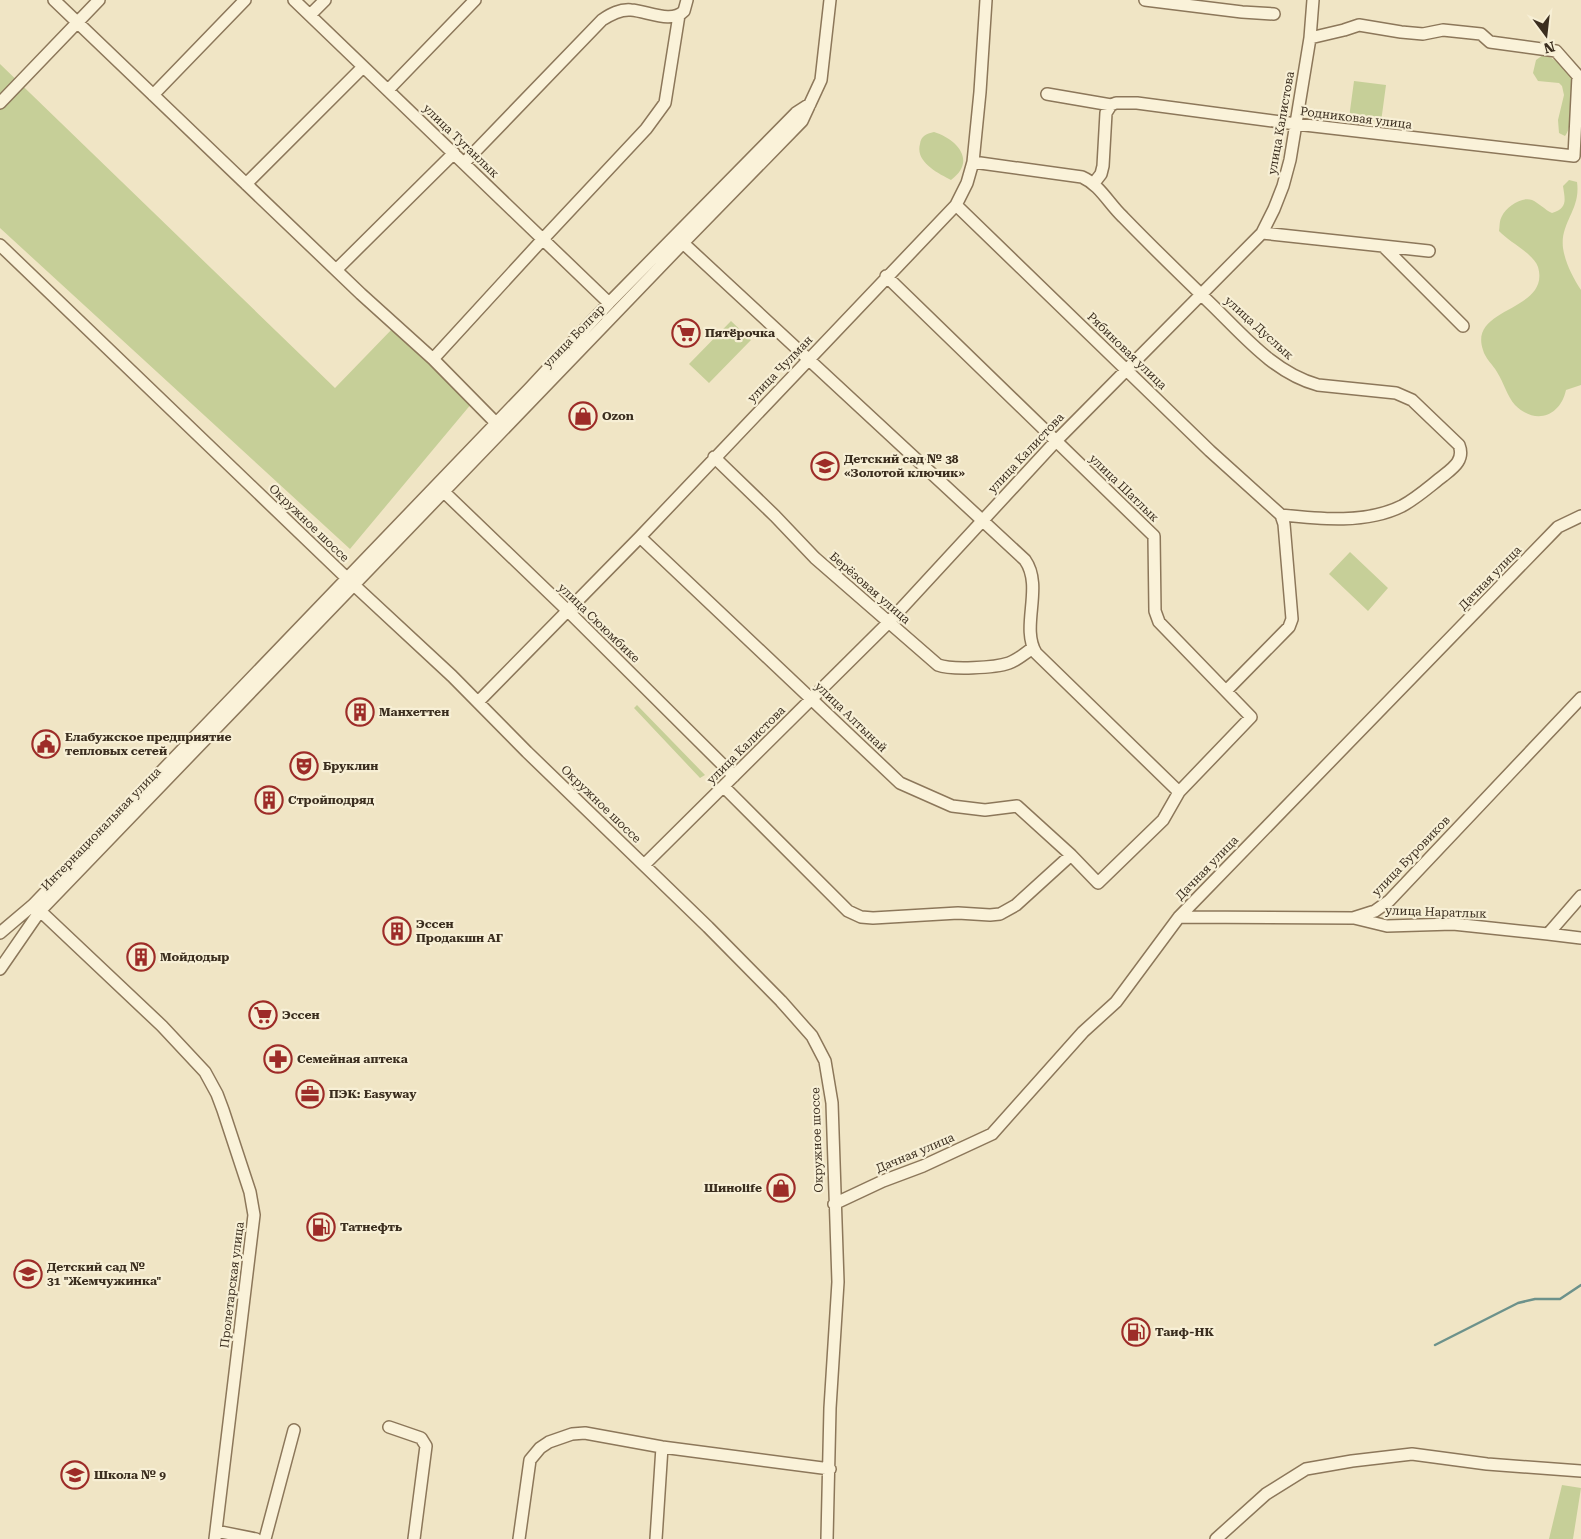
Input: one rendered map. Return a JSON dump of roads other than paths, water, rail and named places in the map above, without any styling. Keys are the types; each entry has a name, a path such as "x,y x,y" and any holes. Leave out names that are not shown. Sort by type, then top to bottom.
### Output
{"street":[{"path":"54,0 336,270 433,359 496,423"},
{"path":"0,103 99,0"},
{"path":"153,95 245,0"},
{"name":"улица Туганлык","path":"294,0 609,303"},
{"path":"310,15 325,0"},
{"path":"388,90 475,0"},
{"path":"464,163 608,16 624,10 632,10 674,17 684,11 687,0"},
{"name":"улица Болгар","path":"351,582 444,492 802,121 821,80 830,0"},
{"name":"улица Чулман","path":"478,702 640,537 886,276 956,205 967,183 973,162 986,0"},
{"path":"1146,0 1274,14"},
{"name":"улица Калистова","path":"644,864 724,787 888,622 1056,441 1262,233 1283,186 1296,124 1310,38 1313,0"},
{"path":"433,359 543,238 646,129 665,103 679,15"},
{"name":"Родниковая улица","path":"1047,94 1111,105 1116,103 1137,103 1296,124 1574,156 1578,76 1556,50 1490,42 1481,34 1443,30 1423,34 1359,25 1310,38"},
{"path":"246,184 363,67"},
{"name":"улица Болгар","path":"351,582 609,303 796,113 810,104"},
{"path":"1094,184 1101,174 1103,166 1106,112 1111,105"},
{"path":"336,270 454,153"},
{"name":"улица Дуслык","path":"973,162 1082,177 1094,184 1119,214 1200,294 1259,351 1290,374 1306,382 1318,385 1396,393 1405,396 1412,400 1459,445 1461,450 1460,458 1455,466 1413,500 1388,512 1359,517 1316,518 1281,515"},
{"name":"Рябиновая улица","path":"956,205 1210,451 1281,515"},
{"path":"1262,233 1429,251"},
{"path":"683,243 1025,560 1032,572 1031,642 1036,654 1179,792"},
{"name":"Окружное шоссе","path":"0,245 478,702 644,864 781,1001 800,1021 818,1046 825,1061 832,1103 838,1282 830,1408 827,1539"},
{"path":"1383,246 1463,326"},
{"name":"улица Шатлык","path":"886,276 1154,536 1156,616 1167,631 1251,717 1179,792"},
{"name":"Берёзовая улица","path":"714,457 776,516 815,558 934,663 944,667 1001,666 1015,660 1033,648"},
{"name":"улица Сююмбике","path":"444,492 568,611 734,776"},
{"path":"1226,691 1289,627 1292,619 1286,543 1281,515"},
{"name":"Дачная улица","path":"834,1204 992,1134 1083,1032 1116,1002 1179,917 1558,527 1581,516"},
{"name":"улица Алтынай","path":"640,537 900,782 952,806 985,810 1017,806 1071,855 1098,883 1163,820 1179,792"},
{"name":"Интернациональная улица","path":"0,933 37,908 351,582"},
{"name":"улица Буровиков","path":"1179,917 1353,918 1375,911 1389,902 1581,698"},
{"path":"724,787 848,911 861,917 958,913 1000,914 1016,905 1071,855"},
{"path":"1548,934 1581,896"},
{"name":"Интернациональная улица","path":"0,968 37,908"},
{"name":"Пролетарская улица","path":"37,908 162,1026 205,1072 215,1088 224,1110 250,1192 254,1215 216,1535"},
{"name":"улица Наратлык","path":"1353,918 1387,926 1453,924 1581,938"},
{"path":"389,1427 420,1438 426,1446 414,1539"},
{"path":"265,1539 294,1430"},
{"path":"519,1539 530,1460 540,1448 549,1442 572,1434 585,1433 662,1447 830,1469"},
{"path":"656,1539 662,1447"},
{"path":"1216,1539 1266,1494 1306,1469 1412,1454 1487,1464 1581,1471"},
{"path":"216,1535 256,1539"}],"waterway":[{"path":"1435,1345 1518,1303 1535,1299 1560,1299 1581,1285"}],"place":[{"name":"Пятёрочка","path":"686,333"},
{"name":"Ozon","path":"583,416"},
{"name":"Детский сад № 38 «Золотой ключик»","path":"825,466"},
{"name":"Манхеттен","path":"360,712"},
{"name":"Елабужское предприятие тепловых сетей","path":"46,744"},
{"name":"Бруклин","path":"304,766"},
{"name":"Стройподряд","path":"269,800"},
{"name":"Эссен Продакшн АГ","path":"397,931"},
{"name":"Мойдодыр","path":"141,957"},
{"name":"Эссен","path":"263,1015"},
{"name":"Семейная аптека","path":"278,1059"},
{"name":"ПЭК: Easyway","path":"310,1094"},
{"name":"Шиноlife","path":"781,1188"},
{"name":"Татнефть","path":"321,1227"},
{"name":"Детский сад № 31 \"Жемчужинка\"","path":"28,1274"},
{"name":"Таиф-НК","path":"1136,1332"},
{"name":"Школа № 9","path":"75,1475"}]}
